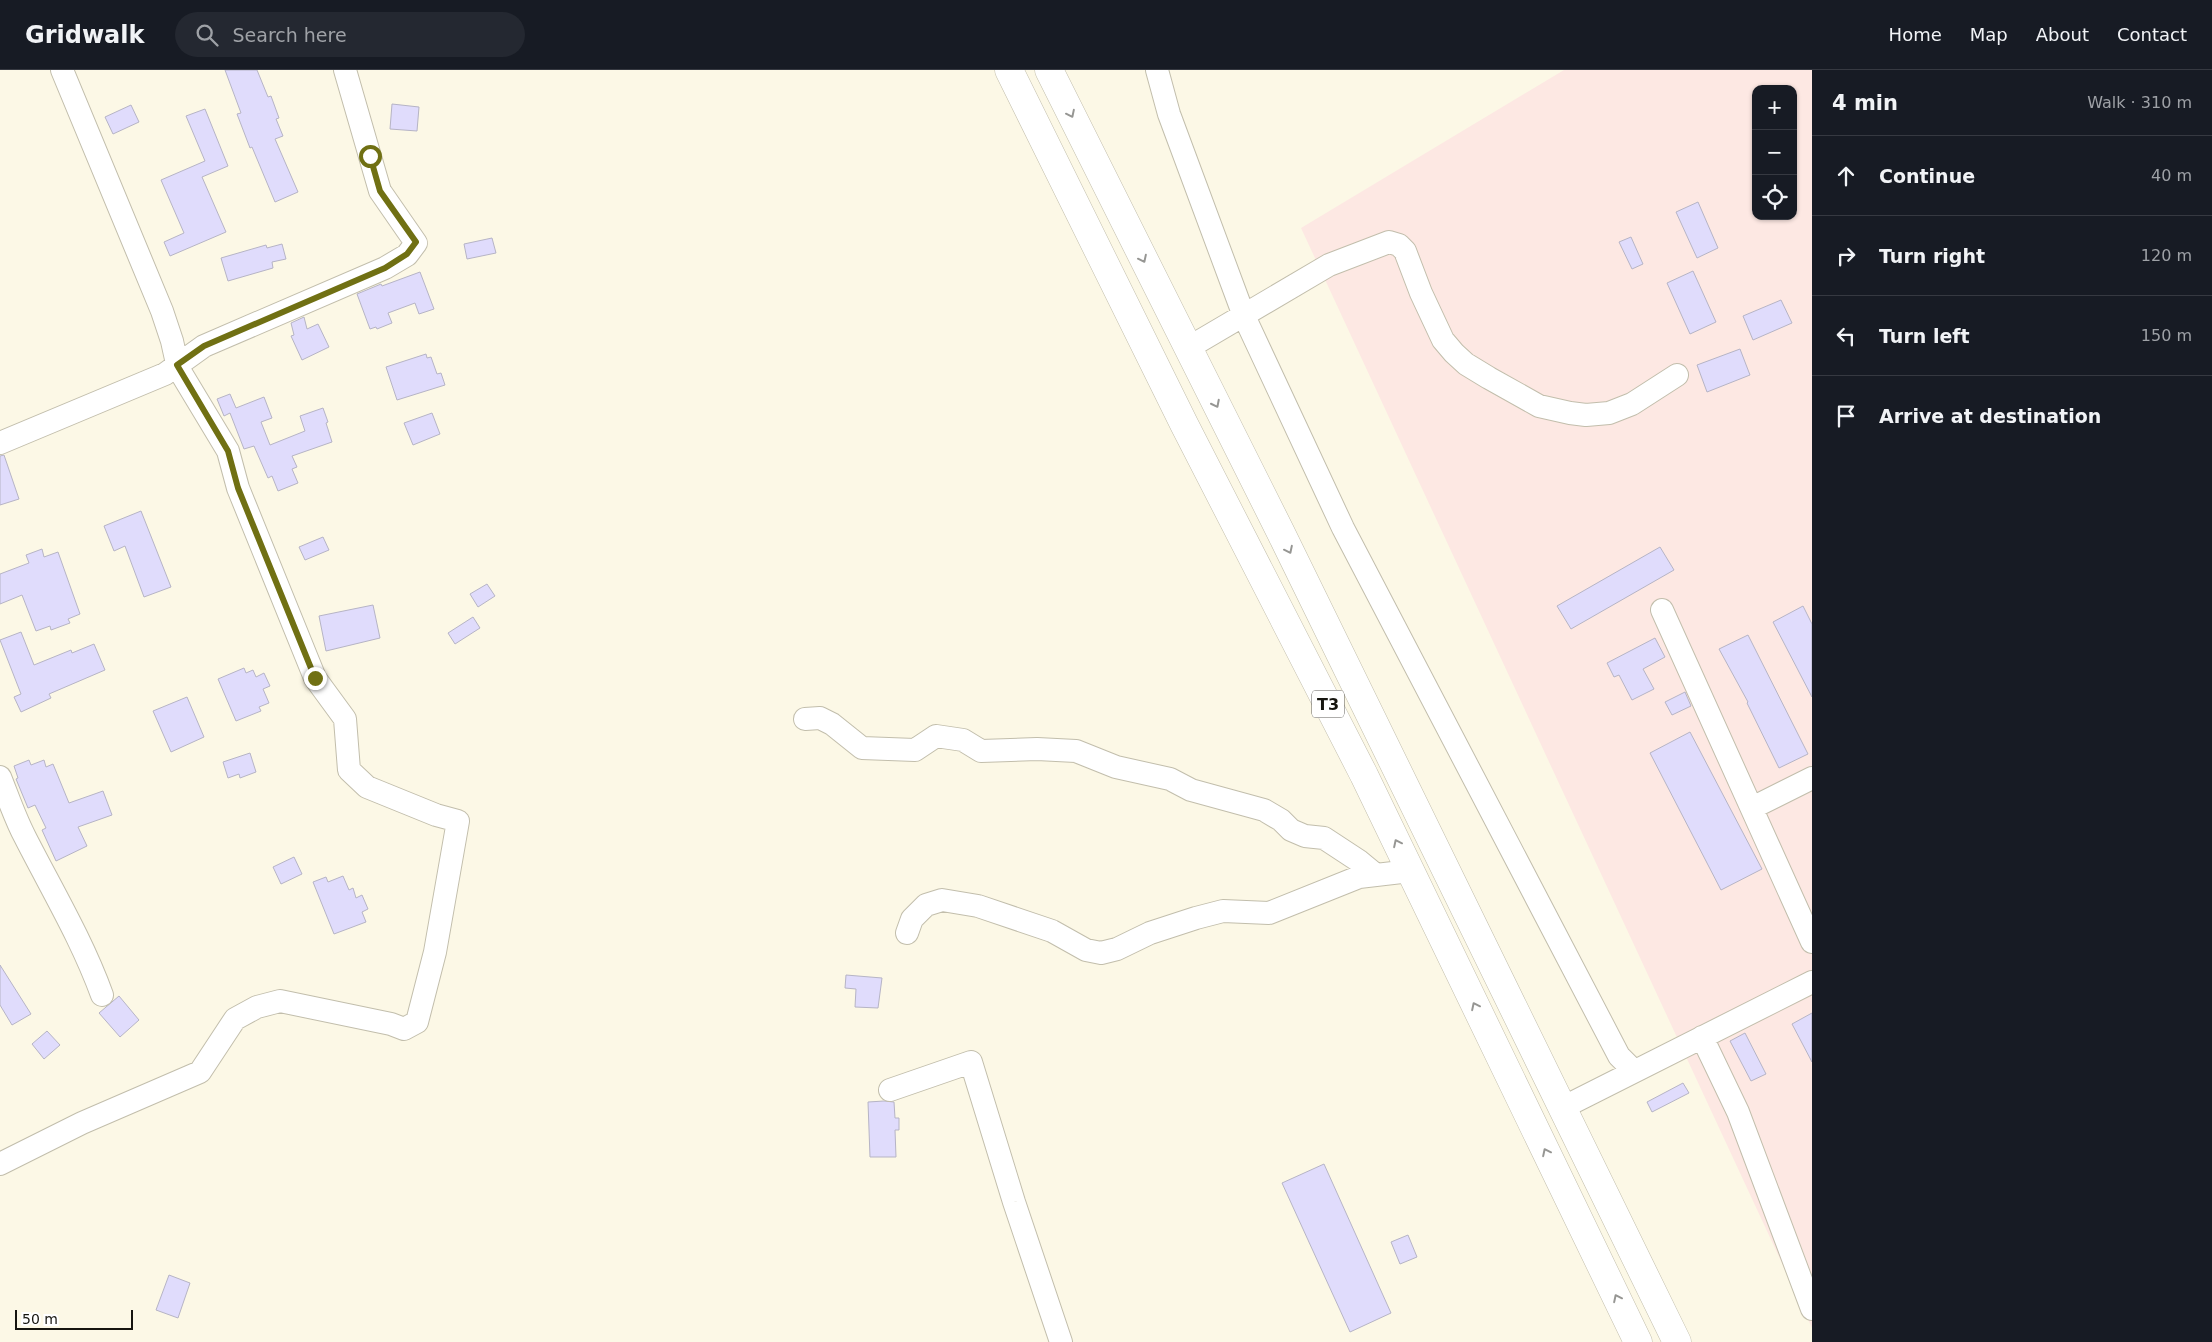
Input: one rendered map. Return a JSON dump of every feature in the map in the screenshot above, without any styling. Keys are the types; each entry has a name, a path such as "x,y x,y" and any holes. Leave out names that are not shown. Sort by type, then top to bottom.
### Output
{"highway":[{"name":"T3","path":"1009,70 1180,415 1364,775 1638,1342"},
{"name":"T3","path":"1049,70 1280,533 1677,1342"}],"street":[{"path":"0,1164 82,1122 200,1072 235,1019 257,1007 280,1002 404,1028 417,1022 435,952 458,821 436,815 367,787 349,770 345,719 315,678 238,488 228,451 177,365 172,340 162,311 62,70"},
{"path":"0,443 165,374 204,346 385,268 407,254 416,242 380,191 345,70"},
{"path":"1157,70 1169,114 1244,316 1343,528 1619,1056 1634,1071"},
{"path":"1188,348 1329,265 1389,242 1399,245 1405,251 1421,293 1439,332 1454,353 1466,364 1488,378 1539,406 1570,413 1609,413 1632,404 1677,375"},
{"path":"1662,610 1812,942"},
{"path":"805,719 820,718 832,724 862,748 915,750 936,736 963,740 981,751 1036,749 1076,751 1116,767 1170,779 1191,790 1264,810 1281,820 1291,830 1305,836 1324,838 1360,861 1376,875"},
{"path":"0,777 24,836 54,889 90,964 102,995"},
{"path":"1752,808 1812,778"},
{"path":"907,933 912,919 926,905 942,900 978,906 1045,928 1086,950 1101,953 1117,949 1150,933 1196,918 1223,911 1269,914 1359,877 1410,871"},
{"path":"1562,1108 1812,982"},
{"path":"1702,1037 1738,1112 1812,1309"},
{"path":"890,1090 971,1062 1014,1202 1061,1342"}],"shaded area":[{"path":"1564,70 1812,70 1812,1328 1301,228"}],"building":[{"path":"225,70 257,70 268,97 271,96 279,118 276,119 283,136 275,139 298,192 275,202 252,147 250,148 237,114 241,113"},
{"path":"392,104 419,107 417,131 390,129"},
{"path":"131,105 139,122 113,134 105,117"},
{"path":"205,109 228,166 202,177 226,232 170,256 164,242 184,233 161,180 205,161 186,116"},
{"path":"1698,202 1718,248 1697,258 1676,212"},
{"path":"1631,237 1643,264 1632,269 1619,242"},
{"path":"492,238 496,253 467,259 464,244"},
{"path":"282,244 286,259 272,262 273,268 228,281 221,258 266,245 267,248"},
{"path":"1693,271 1716,322 1690,334 1667,283"},
{"path":"420,272 434,309 419,314 415,303 388,313 392,323 377,329 376,327 370,329 357,294 381,284 382,286"},
{"path":"1781,300 1792,323 1753,340 1743,316"},
{"path":"304,317 307,329 318,324 329,347 302,360 291,336 294,335 291,323"},
{"path":"1740,349 1750,375 1707,392 1697,365"},
{"path":"426,354 427,358 431,357 437,374 441,373 445,385 397,400 386,367"},
{"path":"230,394 236,408 264,397 272,418 261,422 270,445 305,431 300,416 323,408 332,442 292,456 297,467 292,469 298,483 278,491 272,476 268,478 254,446 244,449 230,413 224,416 217,399"},
{"path":"432,413 440,434 413,445 404,423"},
{"path":"4,455 19,499 0,505 0,456"},
{"path":"141,511 171,587 144,597 125,546 114,551 104,526"},
{"path":"323,537 329,550 305,560 299,547"},
{"path":"1660,547 1674,570 1571,629 1557,606"},
{"path":"42,549 44,557 58,552 80,614 68,619 70,623 51,630 50,626 36,631 22,595 0,604 0,574 29,563 26,555"},
{"path":"487,584 495,596 478,607 470,594"},
{"path":"373,605 380,638 326,651 319,616"},
{"path":"1803,606 1812,624 1812,697 1773,622"},
{"path":"473,617 480,628 455,644 448,633"},
{"path":"21,632 34,665 71,650 72,653 94,644 105,670 49,694 51,698 21,712 14,697 21,694 0,640"},
{"path":"1748,635 1808,754 1779,768 1748,702 1719,649"},
{"path":"1655,638 1665,657 1643,669 1654,689 1632,700 1619,675 1614,677 1607,663"},
{"path":"244,668 246,673 253,670 256,677 264,673 270,686 263,689 269,703 259,707 261,711 236,721 218,679"},
{"path":"1685,692 1691,706 1672,715 1665,702"},
{"path":"187,697 204,737 171,752 153,711"},
{"path":"1690,732 1762,869 1721,890 1650,753"},
{"path":"250,753 256,772 240,778 239,774 228,778 223,762"},
{"path":"29,760 31,765 44,760 46,767 53,764 69,803 103,791 112,815 78,827 87,846 56,861 42,830 46,828 35,805 28,808 16,779 18,778 14,766"},
{"path":"294,857 302,874 281,884 273,867"},
{"path":"343,876 349,890 353,888 356,898 362,895 368,909 362,912 366,922 334,934 313,882 326,877 328,882"},
{"path":"0,965 31,1014 12,1025 0,1005"},
{"path":"846,975 882,978 878,1008 855,1007 856,989 845,988"},
{"path":"119,996 139,1020 120,1037 99,1013"},
{"path":"1812,1013 1812,1062 1792,1024"},
{"path":"47,1031 60,1045 44,1059 32,1044"},
{"path":"1745,1033 1766,1074 1751,1081 1730,1041"},
{"path":"1683,1083 1689,1093 1652,1112 1647,1102"},
{"path":"868,1102 894,1102 895,1118 899,1118 899,1130 895,1130 896,1157 870,1157"},
{"path":"1324,1164 1391,1313 1350,1332 1282,1183"},
{"path":"1408,1235 1417,1257 1400,1264 1391,1242"},
{"path":"169,1275 190,1283 178,1318 156,1310"}],"route":[{"path":"315,678 238,488 228,451 177,365 204,346 385,268 407,254 416,242 380,191 370,156"}]}
